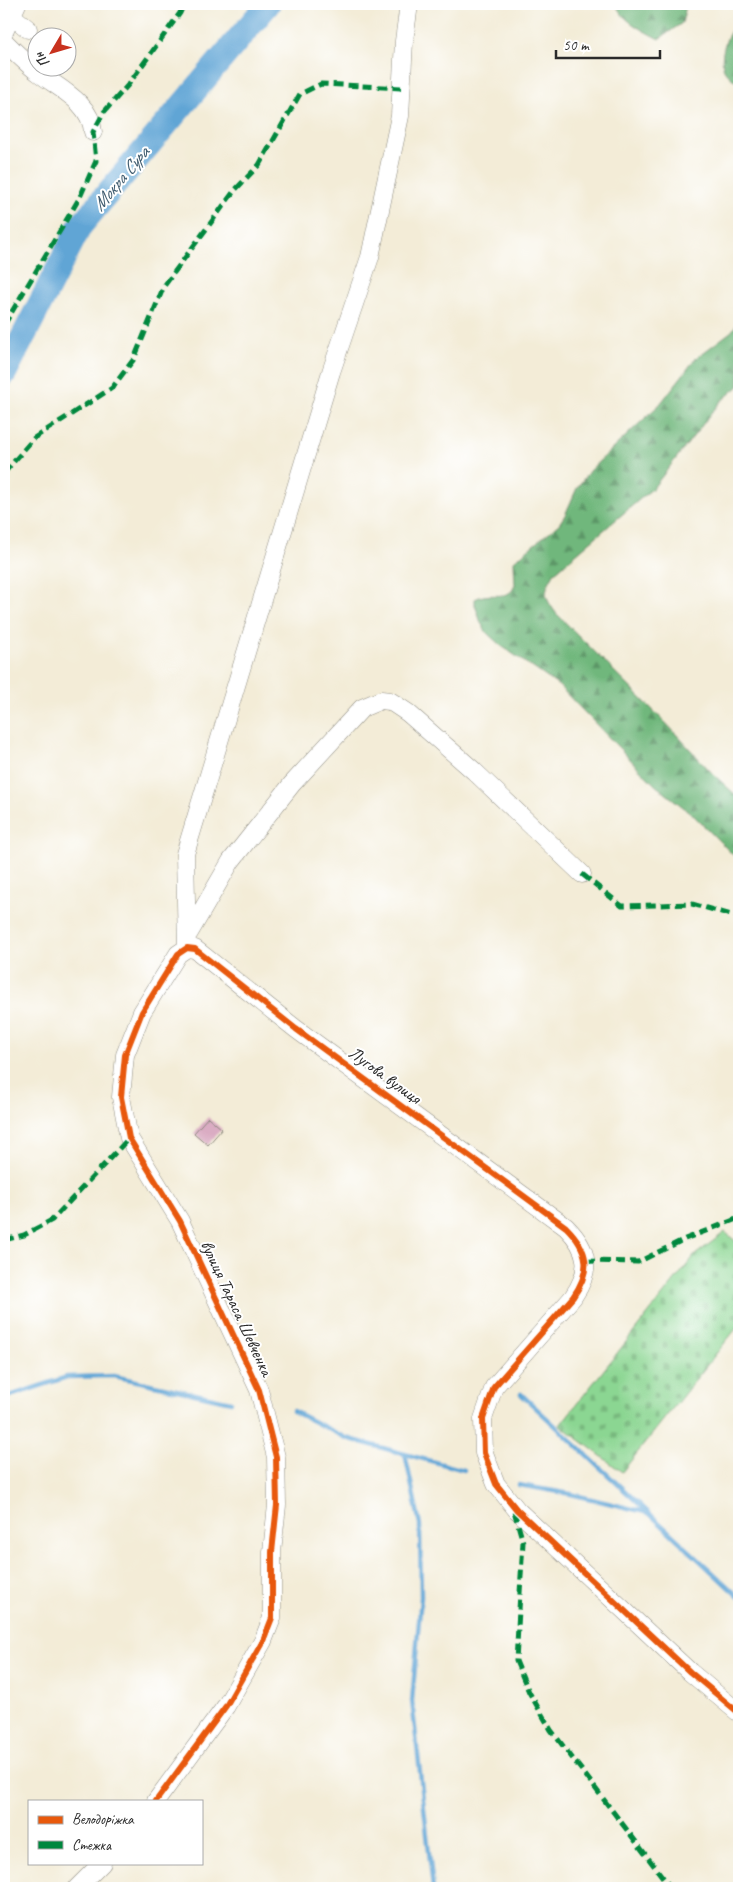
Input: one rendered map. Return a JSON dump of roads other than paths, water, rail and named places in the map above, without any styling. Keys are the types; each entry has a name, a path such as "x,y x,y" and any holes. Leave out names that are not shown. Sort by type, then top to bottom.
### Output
{"street":[{"path":"188,940 185,854 331,372 370,257 400,116 404,41 409,4"},
{"path":"14,9 28,29"},
{"path":"4,32 14,9"},
{"path":"4,41 40,74 59,85 83,108 92,119 93,132"},
{"name":"вулиця Тараса Шевченка","path":"157,1800 226,1706 262,1641 272,1618 272,1552 277,1506 276,1457 259,1390 180,1221 129,1138 121,1097 125,1055 142,1012 188,940 231,861 292,784 362,708 380,700 390,701 408,713 474,771 582,874"},
{"name":"Лугова вулиця","path":"188,940 195,949 296,1029 566,1227 578,1238 584,1253 586,1269 582,1284 573,1297 494,1387 483,1419 484,1452 496,1484 517,1510 690,1672 739,1713"},
{"path":"77,1888 101,1864"}],"waterway":[{"name":"Мокра Сура","path":"4,374 80,226 268,4"},
{"path":"4,1398 67,1377 114,1376 231,1402"},
{"path":"521,1394 739,1597"},
{"path":"293,1411 346,1438 464,1470"},
{"path":"405,1454 420,1525 421,1597 412,1701 433,1888"},
{"path":"519,1485 571,1494 649,1513"}]}
